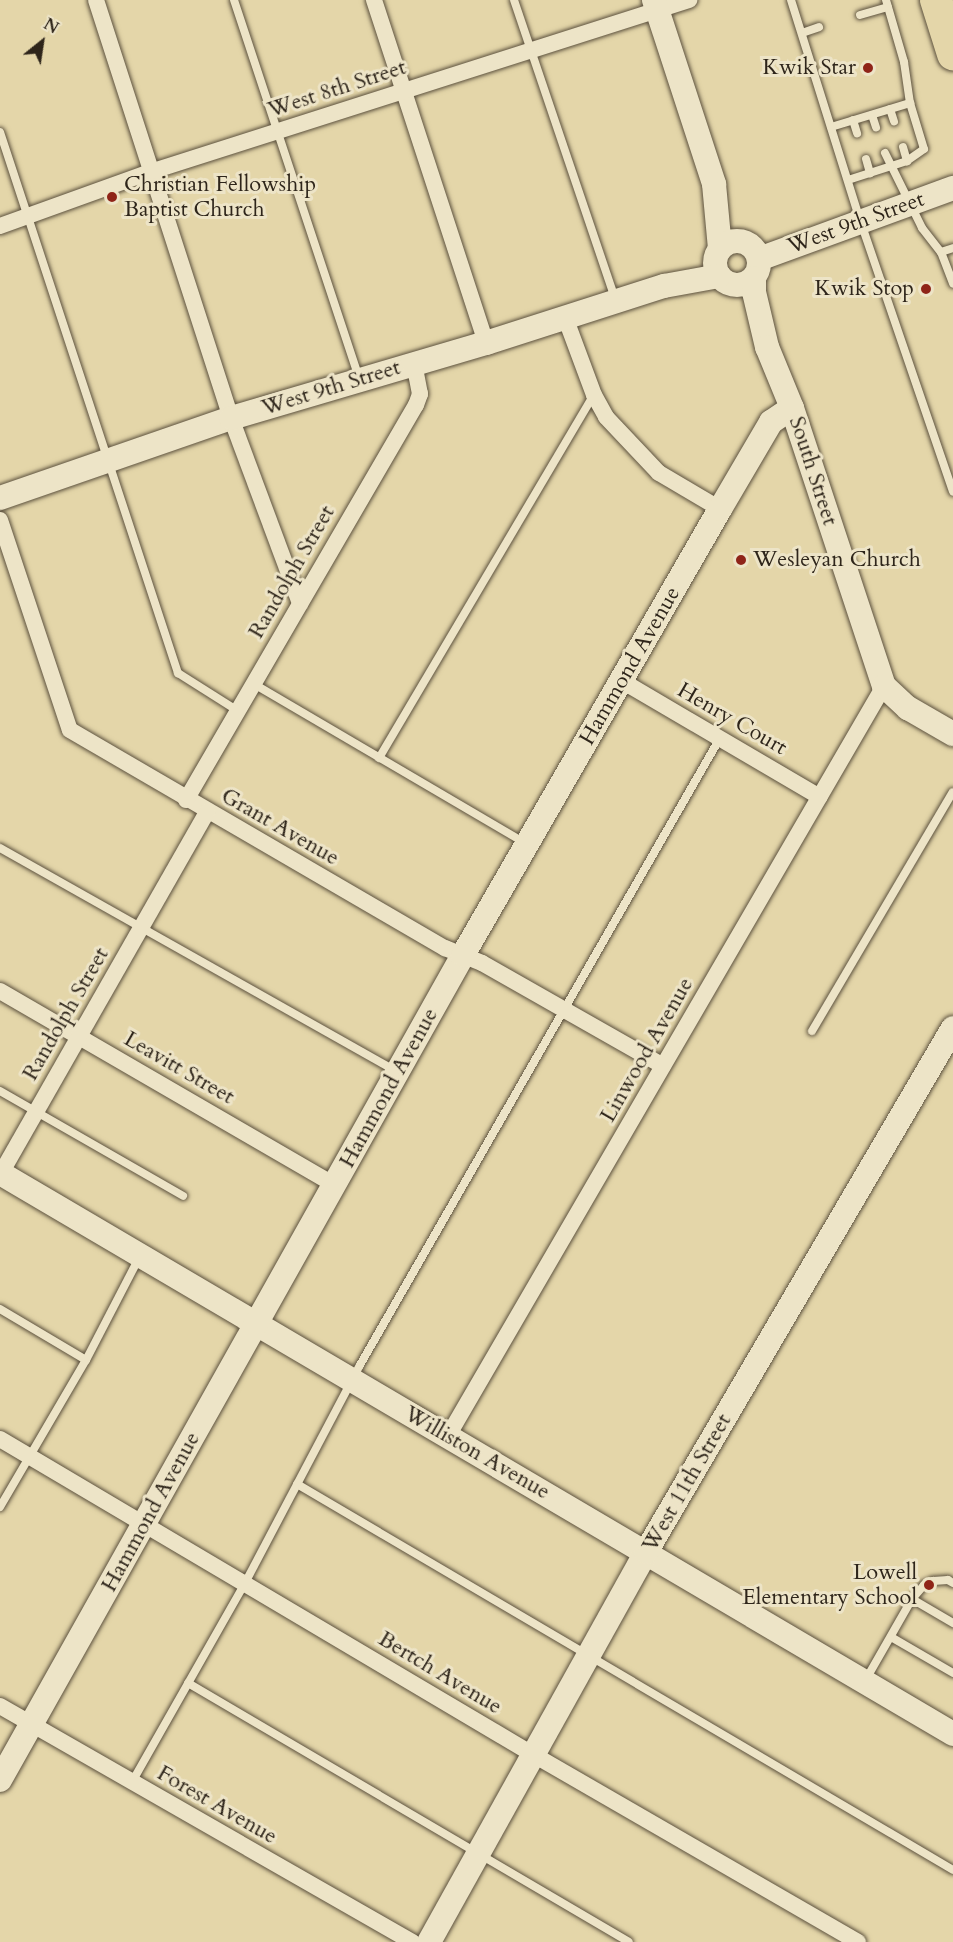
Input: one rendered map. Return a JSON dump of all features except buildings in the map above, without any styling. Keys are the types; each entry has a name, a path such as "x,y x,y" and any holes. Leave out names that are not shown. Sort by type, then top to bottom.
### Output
{"highway":[{"path":"936,0 953,54"}],"street":[{"path":"96,0 231,418 300,604"},
{"path":"374,0 486,343"},
{"name":"West 8th Street","path":"0,226 153,171 531,50 655,5 689,0"},
{"name":"South Street","path":"655,5 714,184 753,260 754,292 767,347 792,408 884,686 908,708 953,734"},
{"name":"South Street","path":"714,184 721,266 753,329 767,347"},
{"name":"West 9th Street","path":"753,260 953,188"},
{"path":"732,242 753,260 743,285 721,266 732,242"},
{"name":"West 9th Street","path":"0,498 231,418 486,343 721,266"},
{"path":"565,317 594,395 606,417 659,473 720,509"},
{"name":"Randolph Street","path":"186,800 416,405 420,394 414,363"},
{"name":"Hammond Avenue","path":"0,1780 463,956 720,509 771,422 792,408"},
{"name":"Grant Avenue","path":"0,520 70,730 207,812 463,956 482,963 663,1066"},
{"name":"Henry Court","path":"622,681 820,797"},
{"name":"Linwood Avenue","path":"448,1436 884,686"},
{"name":"Randolph Street","path":"0,1174 207,812"},
{"name":"Leavitt Street","path":"0,992 335,1185"},
{"name":"West 11th Street","path":"429,1942 646,1552 953,1028"},
{"name":"Williston Avenue","path":"0,1174 953,1734"},
{"name":"Bertch Avenue","path":"0,1439 534,1755 858,1942"},
{"name":"Forest Avenue","path":"0,1706 412,1942"}],"lane":[{"path":"234,0 279,131 359,380"},
{"path":"514,0 615,301"},
{"path":"791,0 860,220 953,492"},
{"path":"848,180 907,161 924,149 910,103 904,62 887,3 860,15"},
{"path":"802,33 819,27"},
{"path":"831,127 910,103"},
{"path":"890,109 894,121"},
{"path":"872,115 876,127"},
{"path":"853,120 857,133"},
{"path":"0,132 110,460 178,673 238,711"},
{"path":"903,147 907,161"},
{"path":"885,153 922,228 941,252 953,284"},
{"path":"866,159 870,173"},
{"path":"941,252 953,248"},
{"path":"379,758 594,395"},
{"path":"254,684 527,844"},
{"path":"132,1782 245,1583 351,1380 566,1011 720,738"},
{"path":"812,1031 953,792"},
{"path":"0,848 398,1073"},
{"path":"0,1091 183,1196"},
{"path":"0,1507 28,1455 86,1360 140,1256"},
{"path":"0,1309 86,1360"},
{"path":"297,1484 590,1654 953,1870"},
{"path":"864,1682 912,1599 924,1585 933,1581 948,1580 953,1583"},
{"path":"912,1599 953,1623"},
{"path":"891,1637 953,1673"},
{"path":"188,1683 629,1942"}],"place":[{"name":"Kwik Star","path":"868,68"},
{"name":"Christian Fellowship Baptist Church","path":"112,197"},
{"name":"Kwik Stop","path":"926,289"},
{"name":"Wesleyan Church","path":"741,560"},
{"name":"Lowell Elementary School","path":"929,1585"}]}
